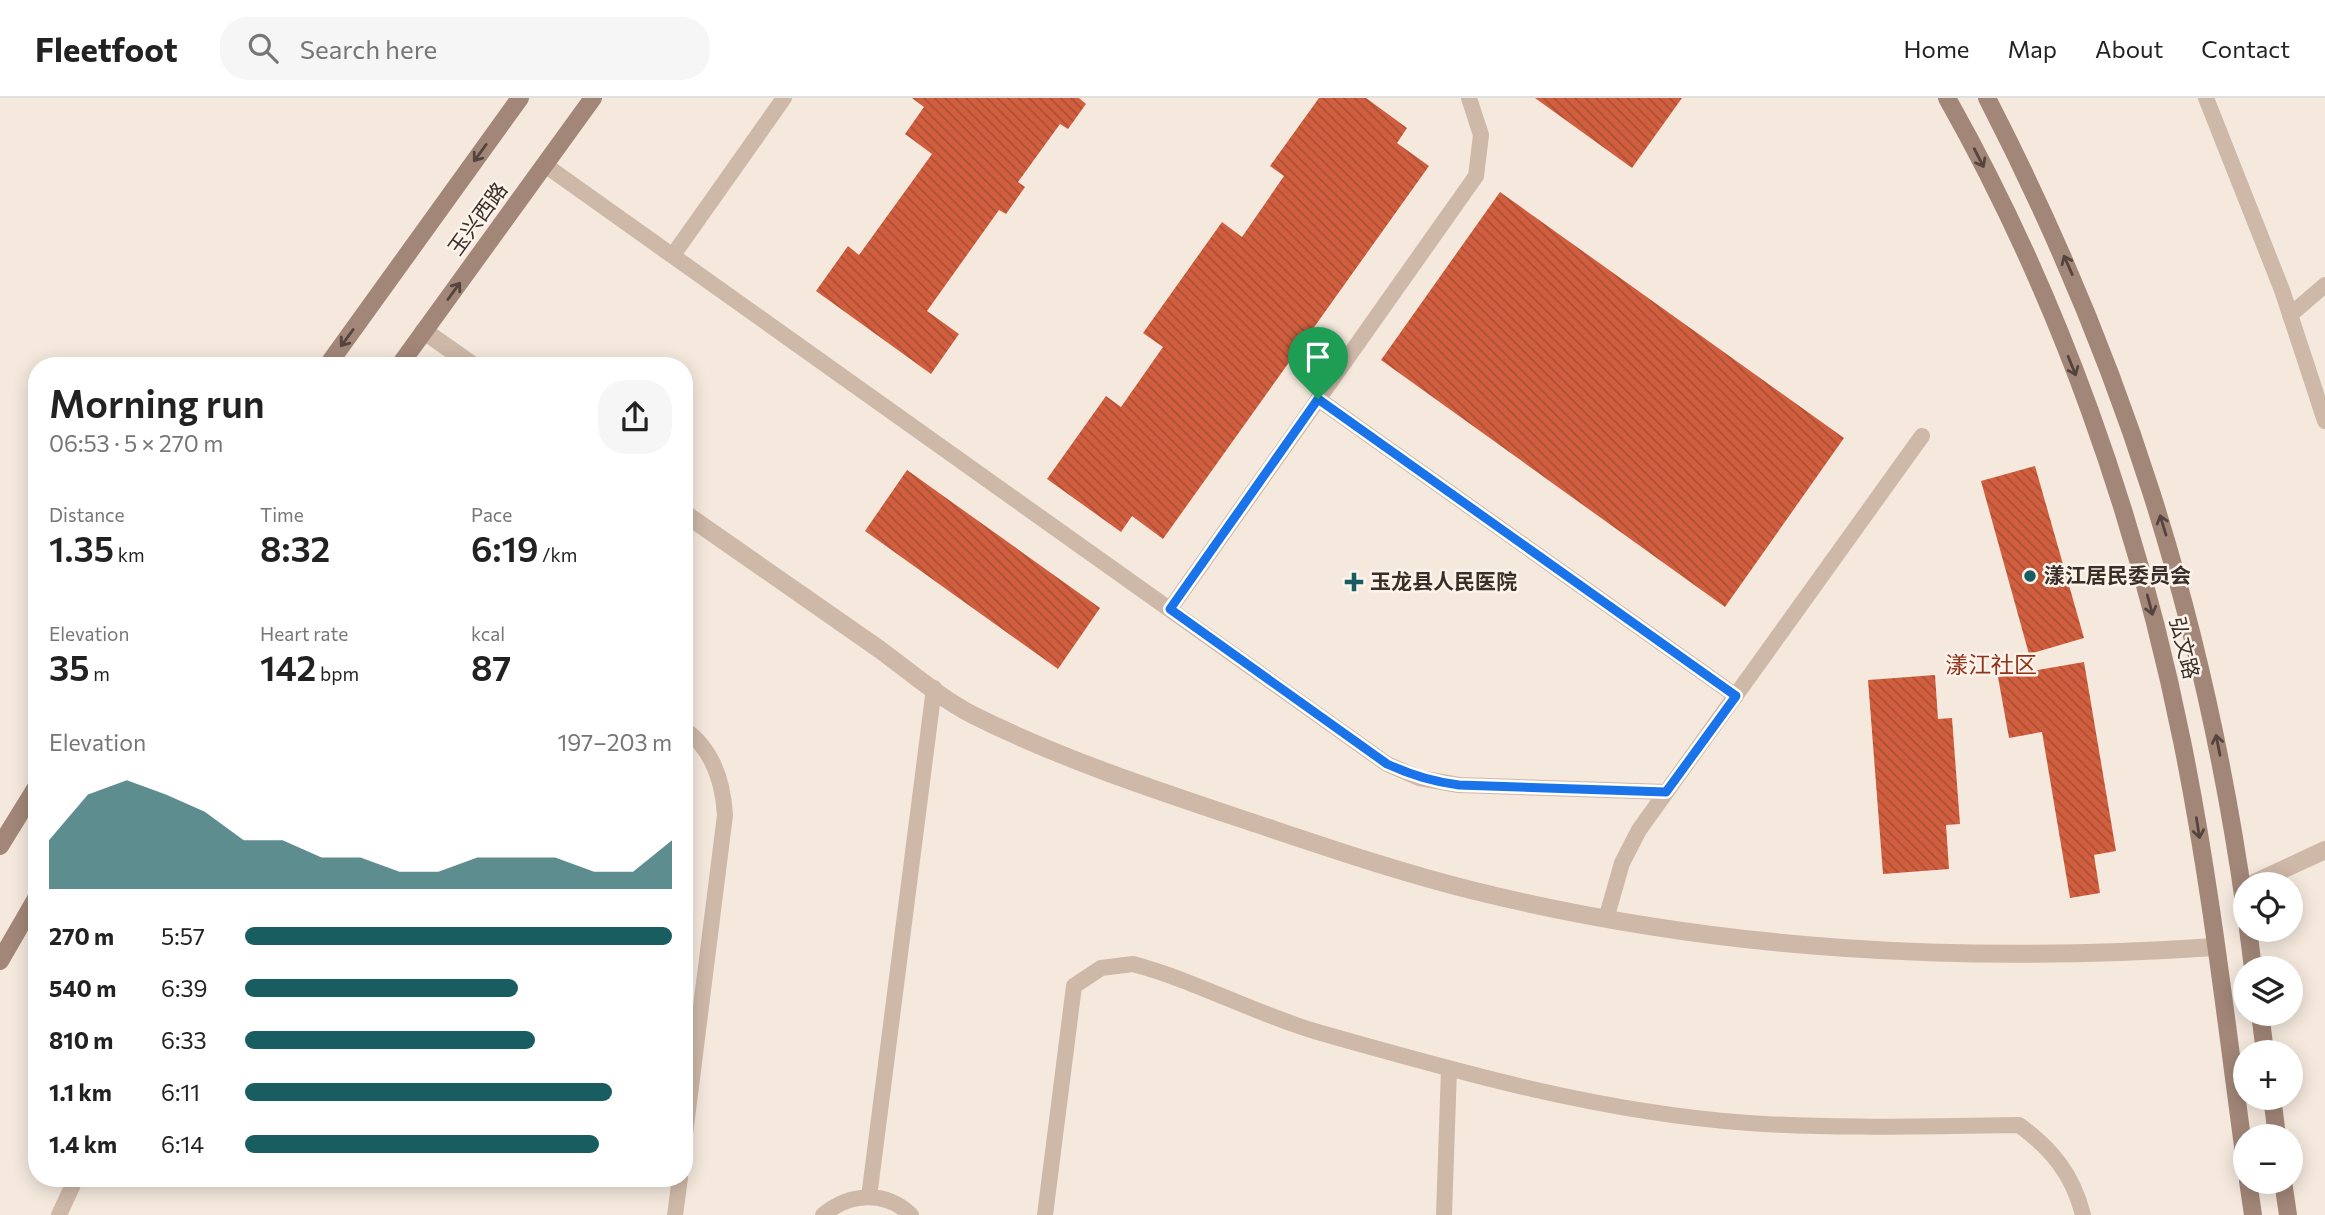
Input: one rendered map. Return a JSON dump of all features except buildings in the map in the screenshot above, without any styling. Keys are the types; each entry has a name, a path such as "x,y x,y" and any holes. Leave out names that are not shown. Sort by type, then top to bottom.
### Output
{"street":[{"name":"玉兴西路","path":"333,357 520,98"},
{"name":"玉兴西路","path":"405,357 593,98"},
{"name":"弘文路","path":"1947,98 2000,200 2042,293 2115,485 2141,569 2177,717 2199,829 2240,1124"},
{"name":"弘文路","path":"1987,98 2074,279 2147,473 2197,647 2243,872"},
{"path":"424,331 461,357"},
{"path":"693,519 970,713 1067,756 1167,794 1372,862 1474,890 1606,919 1734,939 1909,954 2105,954 2215,947"},
{"path":"0,846 28,801"},
{"path":"2277,872 2325,850"},
{"path":"0,961 28,913"},
{"path":"2250,1194 2253,1215"},
{"path":"2285,1194 2288,1215"}],"lane":[{"path":"1170,609 1476,176 1481,135 1469,98"},
{"path":"2206,98 2290,315 2325,421"},
{"path":"673,255 783,99"},
{"path":"545,165 1387,764 1439,783 1666,792"},
{"path":"2290,315 2325,285"},
{"path":"1318,399 1736,696"},
{"path":"1606,919 1612,891 1630,846 1922,436"},
{"path":"869,1197 934,688"},
{"path":"693,739 713,761 724,796 725,815 693,1070"},
{"path":"1045,1215 1074,986 1101,968 1133,964 1149,968 1239,1006 1317,1032 1449,1069 1600,1104 1748,1123 1834,1127 2019,1125 2055,1155 2078,1195 2084,1215"},
{"path":"1444,1215 1449,1069"},
{"path":"59,1215 72,1187"},
{"path":"675,1215 679,1187"},
{"path":"822,1215 850,1199 869,1197 887,1200 911,1215"}],"place":[{"name":"漾江居民委员会","path":"2030,576"},
{"name":"玉龙县人民医院","path":"1354,582"}],"district":[{"name":"漾江社区","path":"1991,665"}],"route":[{"path":"1318,399 1736,696 1666,792 1459,785 1419,778 1387,764 1170,609 1318,399"}]}
